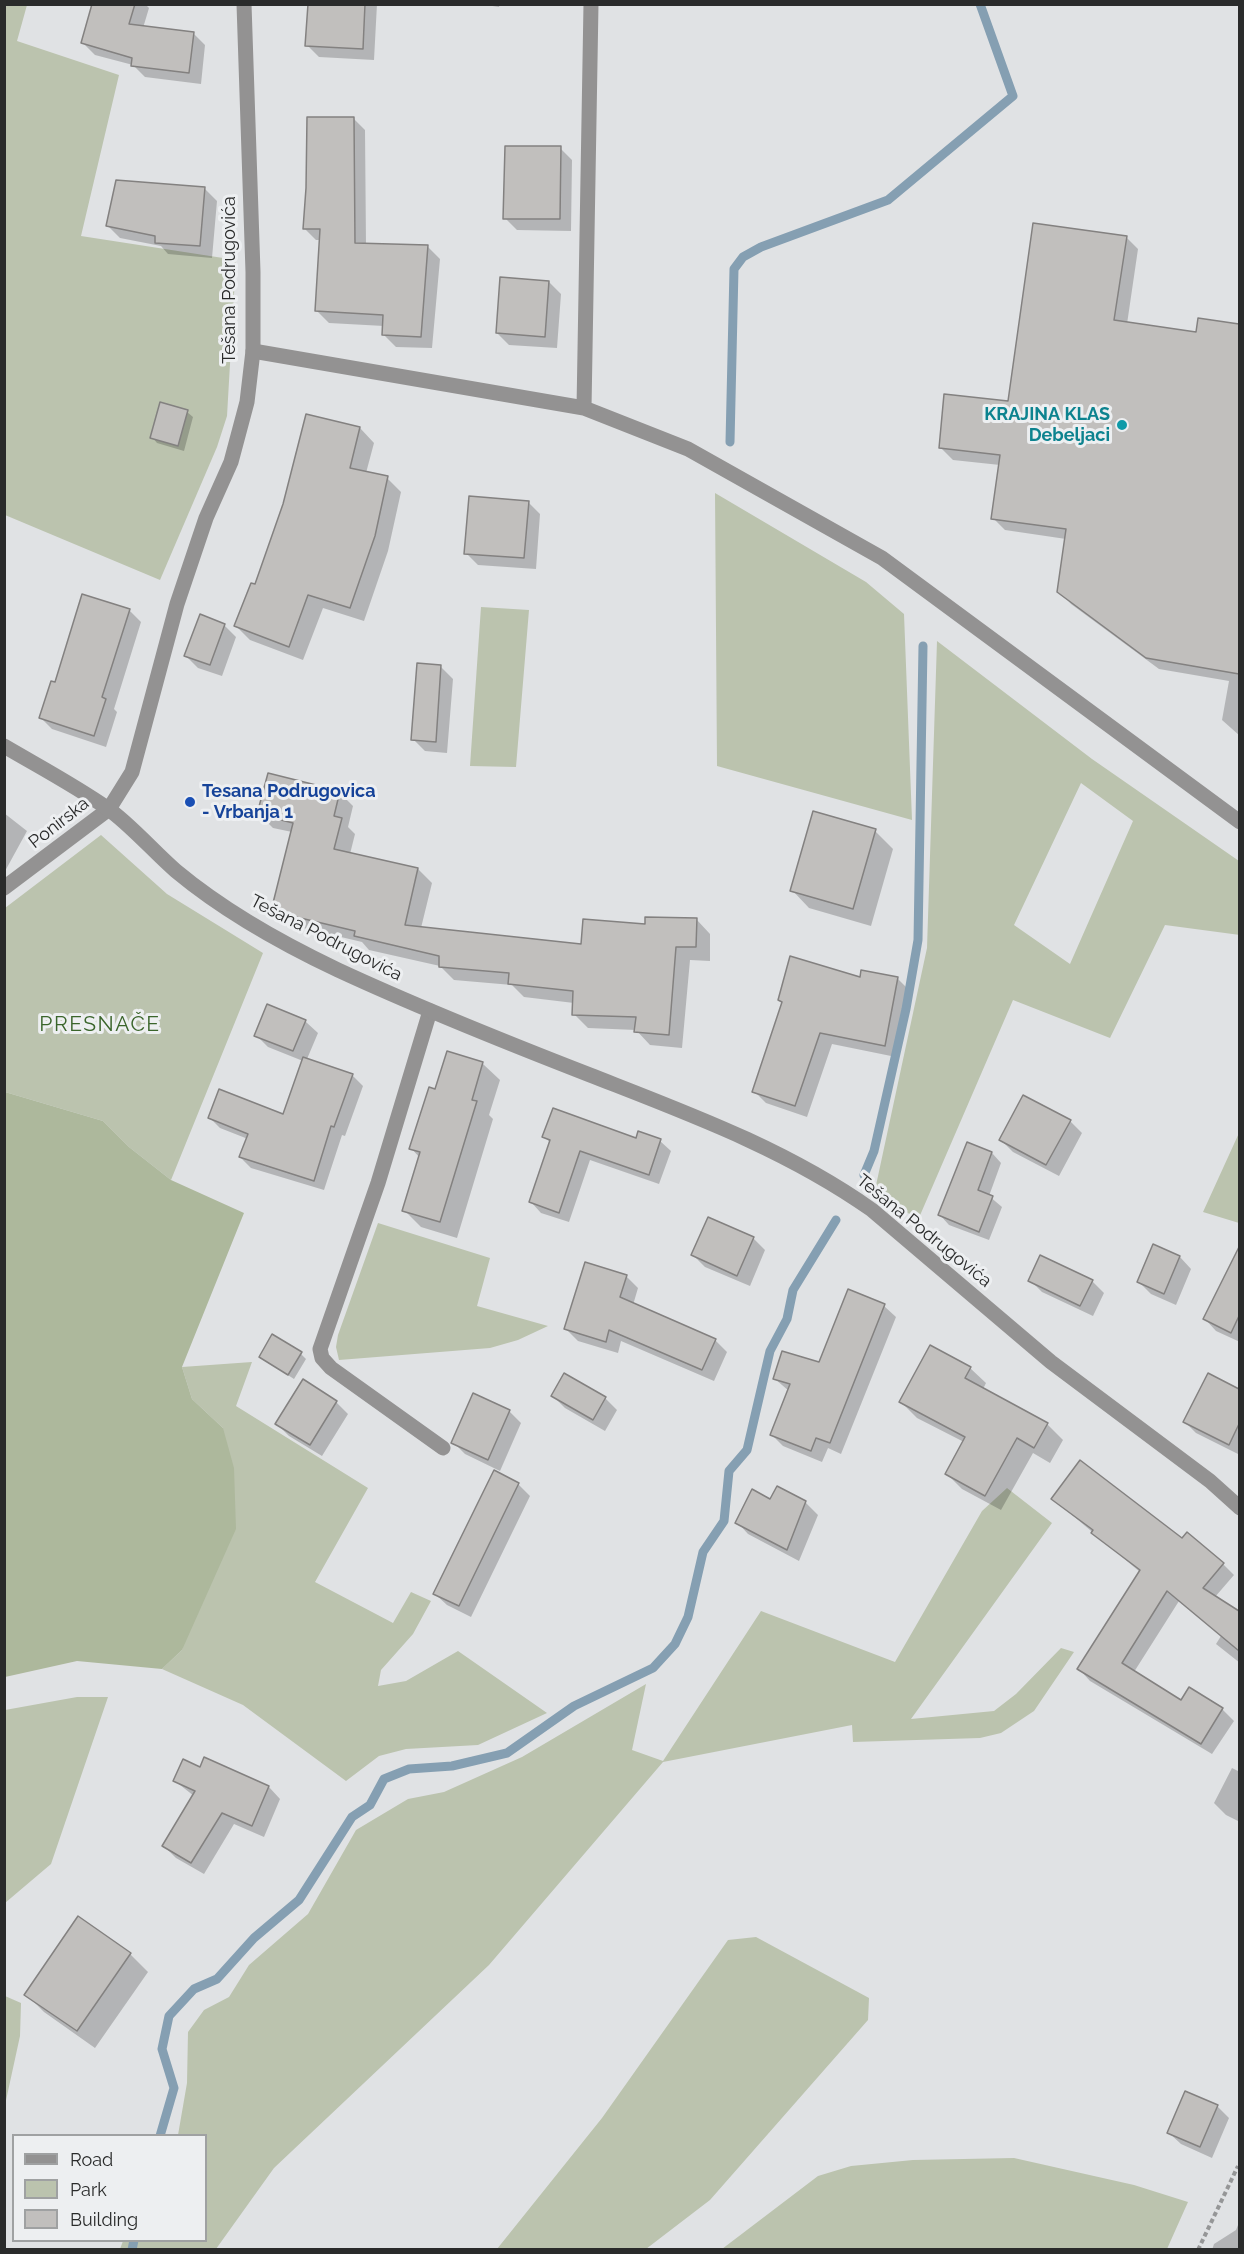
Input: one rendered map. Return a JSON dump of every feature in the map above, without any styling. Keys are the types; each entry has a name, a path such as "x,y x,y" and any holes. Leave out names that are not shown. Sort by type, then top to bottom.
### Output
{"street":[{"name":"Tešana Podrugovića","path":"244,4 253,351 247,402 231,462 190,561 132,772 109,809 177,872 219,903 335,968 430,1011 687,1112 787,1158 840,1188 872,1210 1051,1362 1210,1481 1239,1508"},
{"path":"584,408 591,4"},
{"path":"253,351 584,408 688,449 882,558 1239,822"},
{"path":"4,746 109,809"},
{"name":"Ponirska","path":"4,888 109,809"},
{"path":"430,1011 378,1183 321,1350 322,1358 331,1368 443,1448"}],"path":[{"path":"1198,2250 1238,2166"}],"green space":[{"path":"4,5 27,5 17,41 119,75 81,236 236,260 227,416 217,447 160,580 5,515"},
{"path":"715,493 866,582 904,614 912,820 717,766"},
{"path":"481,607 529,610 516,767 470,766"},
{"path":"937,641 1092,759 1239,861 1240,935 1165,925 1110,1038 1013,1000 918,1220 875,1190 927,948","holes":["1081,783 1133,821 1070,964 1014,925"]},
{"path":"101,835 167,894 263,953 171,1180 129,1147 103,1121 5,1092 5,908"},
{"path":"5,1092 103,1121 129,1147 171,1180 244,1213 182,1367 192,1399 223,1428 234,1468 236,1529 182,1650 162,1669 77,1661 5,1677"},
{"path":"1239,1133 1240,1223 1203,1212"},
{"path":"378,1223 490,1258 477,1306 548,1326 518,1340 490,1348 339,1360 336,1347 338,1335"},
{"path":"252,1362 236,1406 368,1488 315,1582 393,1623 411,1592 431,1601 413,1634 381,1670 378,1686 406,1681 458,1651 547,1713 478,1745 406,1749 379,1756 346,1781 243,1705 162,1669 182,1650 223,1428 192,1399 182,1367"},
{"path":"1007,1488 1052,1523 911,1719 994,1711 1016,1694 1061,1648 1074,1652 1034,1711 1001,1733 980,1738 853,1742 852,1725 663,1762 489,1965 274,2168 216,2249 120,2249 123,2242 207,2242 207,2134 178,2134 187,2083 188,2032 204,2010 229,1997 249,1965 308,1914 356,1830 408,1799 444,1792 522,1757 646,1684 632,1750 663,1761 761,1611 895,1662 982,1511"},
{"path":"77,1697 108,1697 51,1864 5,1903 5,1710"},
{"path":"756,1937 869,1998 868,2020 710,2200 646,2249 497,2249 602,2118 728,1940"},
{"path":"5,1996 21,2003 20,2036 5,2105"},
{"path":"1014,2158 1134,2185 1188,2202 1167,2249 722,2249 818,2176 851,2166 913,2160"}],"building":[{"path":"92,4 135,4 129,24 194,32 189,73 131,66 132,58 81,43"},
{"path":"308,4 365,4 363,49 305,46"},
{"path":"307,117 354,117 355,243 428,245 421,337 382,335 383,315 315,311 320,229 303,229"},
{"path":"505,146 561,146 560,219 503,219"},
{"path":"116,180 205,187 200,246 155,243 155,236 106,226"},
{"name":"KRAJINA KLAS Debeljaci","path":"1033,223 1127,236 1114,320 1196,332 1198,318 1239,324 1239,674 1146,658 1057,592 1066,529 991,519 1000,455 939,448 944,394 1008,401"},
{"path":"500,277 549,281 545,337 496,333"},
{"path":"160,402 188,410 178,446 150,438"},
{"path":"306,414 360,427 350,468 388,476 375,536 350,608 308,595 289,647 234,626 251,583 255,584 283,504"},
{"path":"469,496 529,501 524,558 464,554"},
{"path":"82,594 130,609 102,697 106,699 94,736 39,718 51,681 55,682"},
{"path":"200,614 225,624 210,665 184,656"},
{"path":"417,663 441,665 436,742 411,740"},
{"path":"268,773 340,791 334,816 342,818 334,849 418,868 405,925 581,944 583,919 645,924 645,917 697,918 696,947 676,947 669,1035 634,1032 636,1017 572,1015 573,991 508,984 509,973 439,967 439,956 354,936 355,931 271,911 293,823 257,814"},
{"path":"813,811 876,829 853,909 790,891"},
{"path":"790,956 860,977 861,970 898,977 885,1046 820,1033 795,1106 752,1092 782,1002 778,1000"},
{"path":"267,1004 306,1020 293,1051 254,1036"},
{"path":"447,1051 483,1062 472,1100 477,1101 440,1222 402,1211 420,1152 409,1149 429,1087 435,1089"},
{"path":"303,1057 353,1074 334,1127 331,1126 314,1181 239,1157 248,1134 208,1118 219,1089 283,1114"},
{"path":"1023,1095 1071,1120 1046,1165 999,1140"},
{"path":"553,1108 636,1138 638,1131 661,1139 649,1175 580,1151 559,1213 529,1202 550,1140 542,1137"},
{"path":"967,1142 992,1152 978,1190 993,1196 979,1232 938,1215"},
{"path":"708,1217 754,1237 737,1276 691,1255"},
{"path":"1153,1244 1180,1256 1164,1294 1137,1282"},
{"path":"1239,1247 1239,1316 1231,1333 1203,1319"},
{"path":"1040,1255 1093,1280 1080,1306 1028,1281"},
{"path":"585,1262 627,1275 620,1297 716,1339 702,1370 609,1330 606,1342 564,1329"},
{"path":"848,1289 885,1304 830,1443 816,1438 811,1451 770,1435 790,1384 773,1379 782,1351 819,1362"},
{"path":"272,1334 302,1352 288,1375 259,1357"},
{"path":"930,1345 971,1367 965,1378 1048,1423 1034,1448 1017,1438 985,1496 945,1474 965,1437 899,1402"},
{"path":"564,1373 606,1397 593,1420 551,1396"},
{"path":"1208,1373 1239,1389 1239,1424 1229,1445 1183,1422"},
{"path":"303,1379 337,1401 310,1445 275,1424"},
{"path":"473,1393 510,1410 488,1460 451,1443"},
{"path":"1080,1460 1182,1538 1187,1532 1224,1563 1203,1588 1239,1611 1239,1651 1167,1591 1122,1663 1181,1700 1189,1687 1223,1708 1201,1744 1077,1669 1140,1570 1091,1533 1093,1530 1051,1499"},
{"path":"494,1470 519,1483 459,1606 433,1594"},
{"path":"777,1486 806,1501 787,1550 735,1523 752,1489 770,1499"},
{"path":"204,1757 269,1786 252,1826 222,1813 191,1863 162,1846 195,1791 173,1781 183,1759 200,1767"},
{"path":"78,1916 131,1953 77,2031 24,1995"},
{"path":"1185,2091 1218,2105 1200,2147 1167,2133"}],"waterway":[{"path":"730,442 734,269 743,257 761,247 888,200 1013,96 980,4"},
{"path":"864,1175 874,1151 906,1009 918,940 923,646"},
{"path":"161,2134 174,2088 162,2049 169,2016 194,1989 217,1979 254,1938 299,1900 352,1817 370,1805 384,1779 409,1769 452,1766 507,1753 574,1706 653,1668 675,1644 688,1617 703,1552 724,1521 729,1471 747,1450 770,1351 787,1319 793,1290 836,1220"},
{"path":"132,2250 134,2242"}],"place":[{"name":"KRAJINA KLAS Debeljaci","path":"1122,425"},
{"name":"Tesana Podrugovica - Vrbanja 1","path":"190,802"}],"district":[{"name":"PRESNAČE","path":"100,1025"}]}
